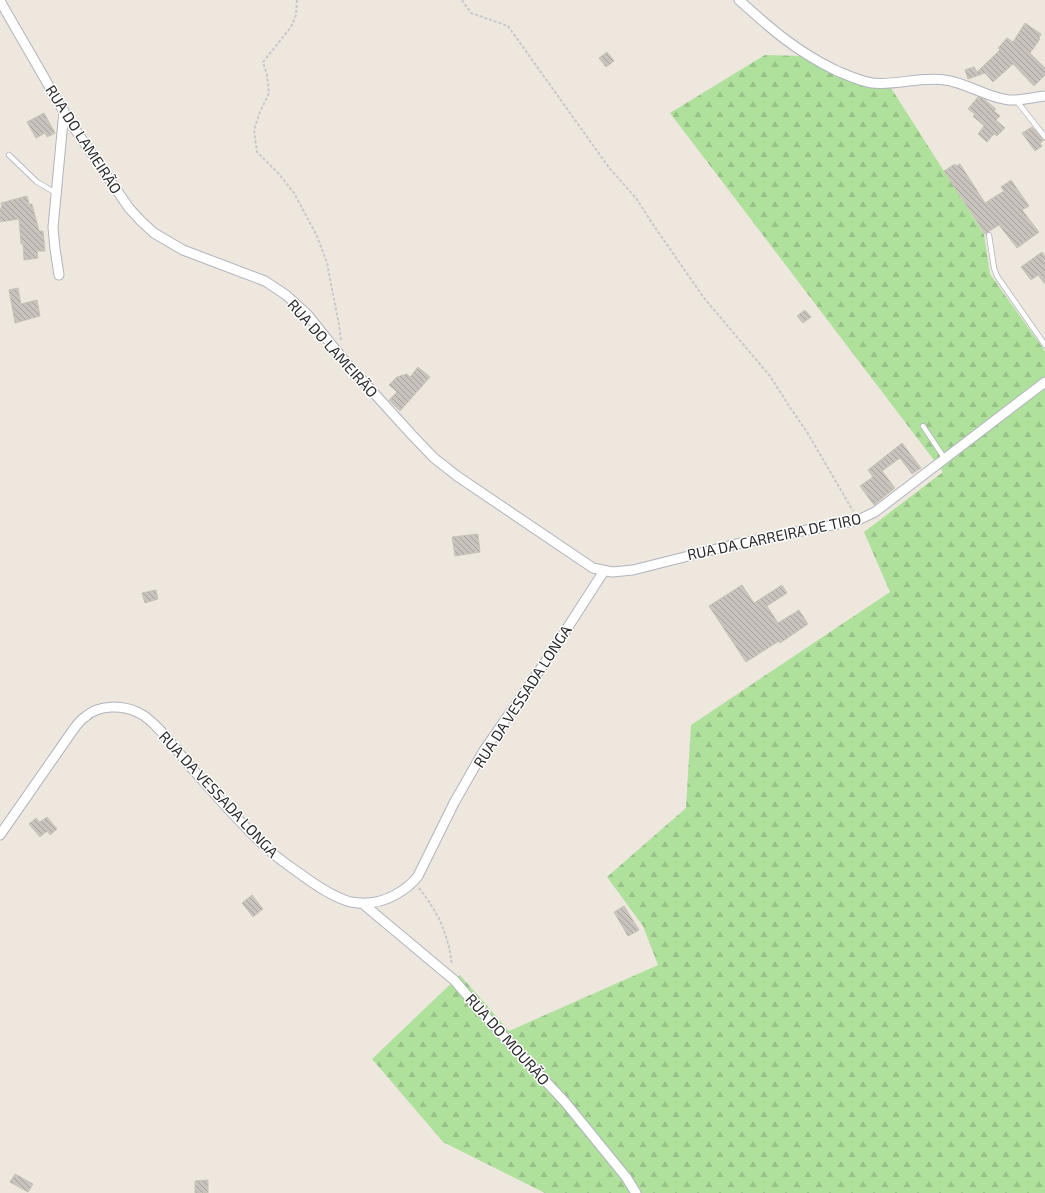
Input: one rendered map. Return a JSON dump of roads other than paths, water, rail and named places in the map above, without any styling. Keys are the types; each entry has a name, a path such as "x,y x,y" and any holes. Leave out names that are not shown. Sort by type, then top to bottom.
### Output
{"street":[{"path":"740,0 769,27 799,50 829,67 865,82 890,83 944,80 1004,99 1016,100 1043,95"},
{"name":"RUA DO LAMEIRÃO","path":"0,1 64,111 129,208 141,221 154,233 183,250 248,274 275,287 307,314 343,360 434,458 457,476 588,566 604,571"},
{"path":"59,275 53,237 64,111"},
{"name":"RUA DA CARREIRA DE TIRO","path":"604,571 618,572 633,570 736,544 858,520 875,512 1045,382"},
{"name":"RUA DA VESSADA LONGA","path":"0,835 72,730 85,716 101,709 122,707 141,714 149,720 253,835 270,852 287,865 327,892 350,901 362,903 387,899 400,892 414,881 423,868 454,803 483,752 548,658 604,571"},
{"name":"RUA DO MOURÃO","path":"362,903 454,980 494,1027 565,1102 626,1177 636,1193"}],"lane":[{"path":"1016,100 1045,137"},
{"path":"9,155 36,182 56,193"},
{"path":"989,235 994,268 997,276 1045,345"},
{"path":"922,426 945,459"}]}
